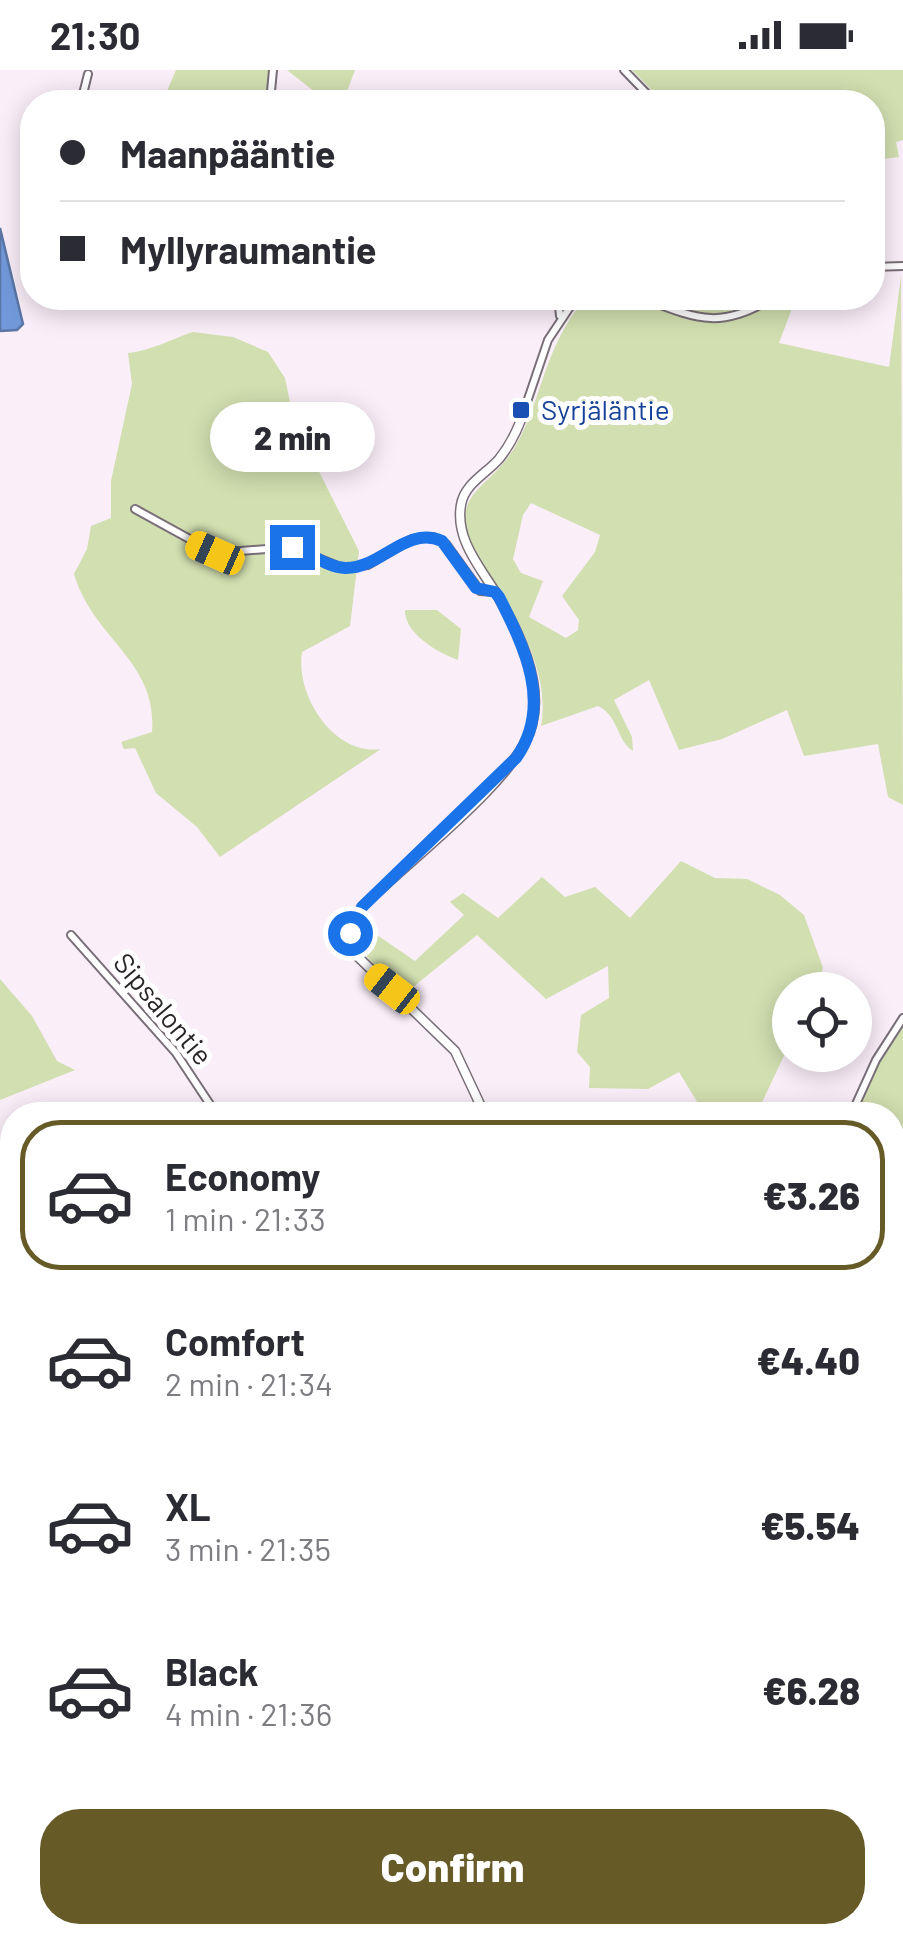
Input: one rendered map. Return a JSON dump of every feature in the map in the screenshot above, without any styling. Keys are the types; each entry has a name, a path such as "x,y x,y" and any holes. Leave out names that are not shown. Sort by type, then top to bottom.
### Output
{"street":[{"path":"624,70 643,90"},
{"path":"84,90 88,74"},
{"path":"559,310 560,316"},
{"path":"479,1102 456,1050 364,966 350,938 362,907 499,776 527,740 535,705 532,681 522,648 468,548 461,506 469,488 509,445 565,310"},
{"path":"675,310 719,320 743,310"},
{"path":"135,509 215,553 292,547 343,568 368,564 412,539 433,537 446,544 476,588 495,592"},
{"name":"Sipsalontie","path":"71,935 176,1053 208,1102"},
{"path":"857,1102 876,1060 903,1018"}],"green space":[{"path":"176,70 278,70 275,90 167,90"},
{"path":"287,70 355,70 348,90 313,90"},
{"path":"632,70 903,70 903,140 896,142 899,157 885,159 885,90 651,90"},
{"path":"901,276 903,805 888,797 878,744 804,756 787,710 722,739 679,750 649,680 614,700 632,737 633,751 610,716 598,706 541,726 542,691 532,654 468,537 465,523 469,502 517,443 559,338 577,310 791,310 779,343 889,367","holes":["531,503 600,535 595,552 562,596 579,620 578,630 566,638 529,617 543,581 521,573 513,559 523,515"]},
{"path":"193,332 233,337 268,352 285,378 294,422 359,551 350,626 302,652 305,686 321,719 334,733 364,749 381,749 220,857 197,827 156,793 135,748 124,749 121,742 152,732 145,686 95,616 74,574 87,549 91,526 111,518 111,481 132,384 128,353"},
{"path":"405,610 437,610 461,629 458,660 416,634"},
{"path":"681,861 715,878 747,879 780,895 804,915 823,968 822,972 772,972 772,1072 776,1072 762,1102 697,1102 679,1072 648,1089 589,1088 590,1067 577,1052 581,1015 609,998 608,966 546,999 477,935 407,992 372,962 360,944 361,924 415,961 464,915 450,902 463,893 498,918 542,877 565,897 595,887 630,918"},
{"path":"0,979 32,1016 57,1061 75,1070 0,1100"},
{"path":"903,1018 903,1102 858,1102"}],"water":[{"path":"0,228 23,324 17,330 0,331"}],"place":[{"name":"Syrjäläntie","path":"521,410"}],"route":[{"path":"292,547 343,568 368,564 418,537 442,541 476,588 495,592 499,597 532,681 535,705 531,729 516,758 362,907 350,933"}]}
